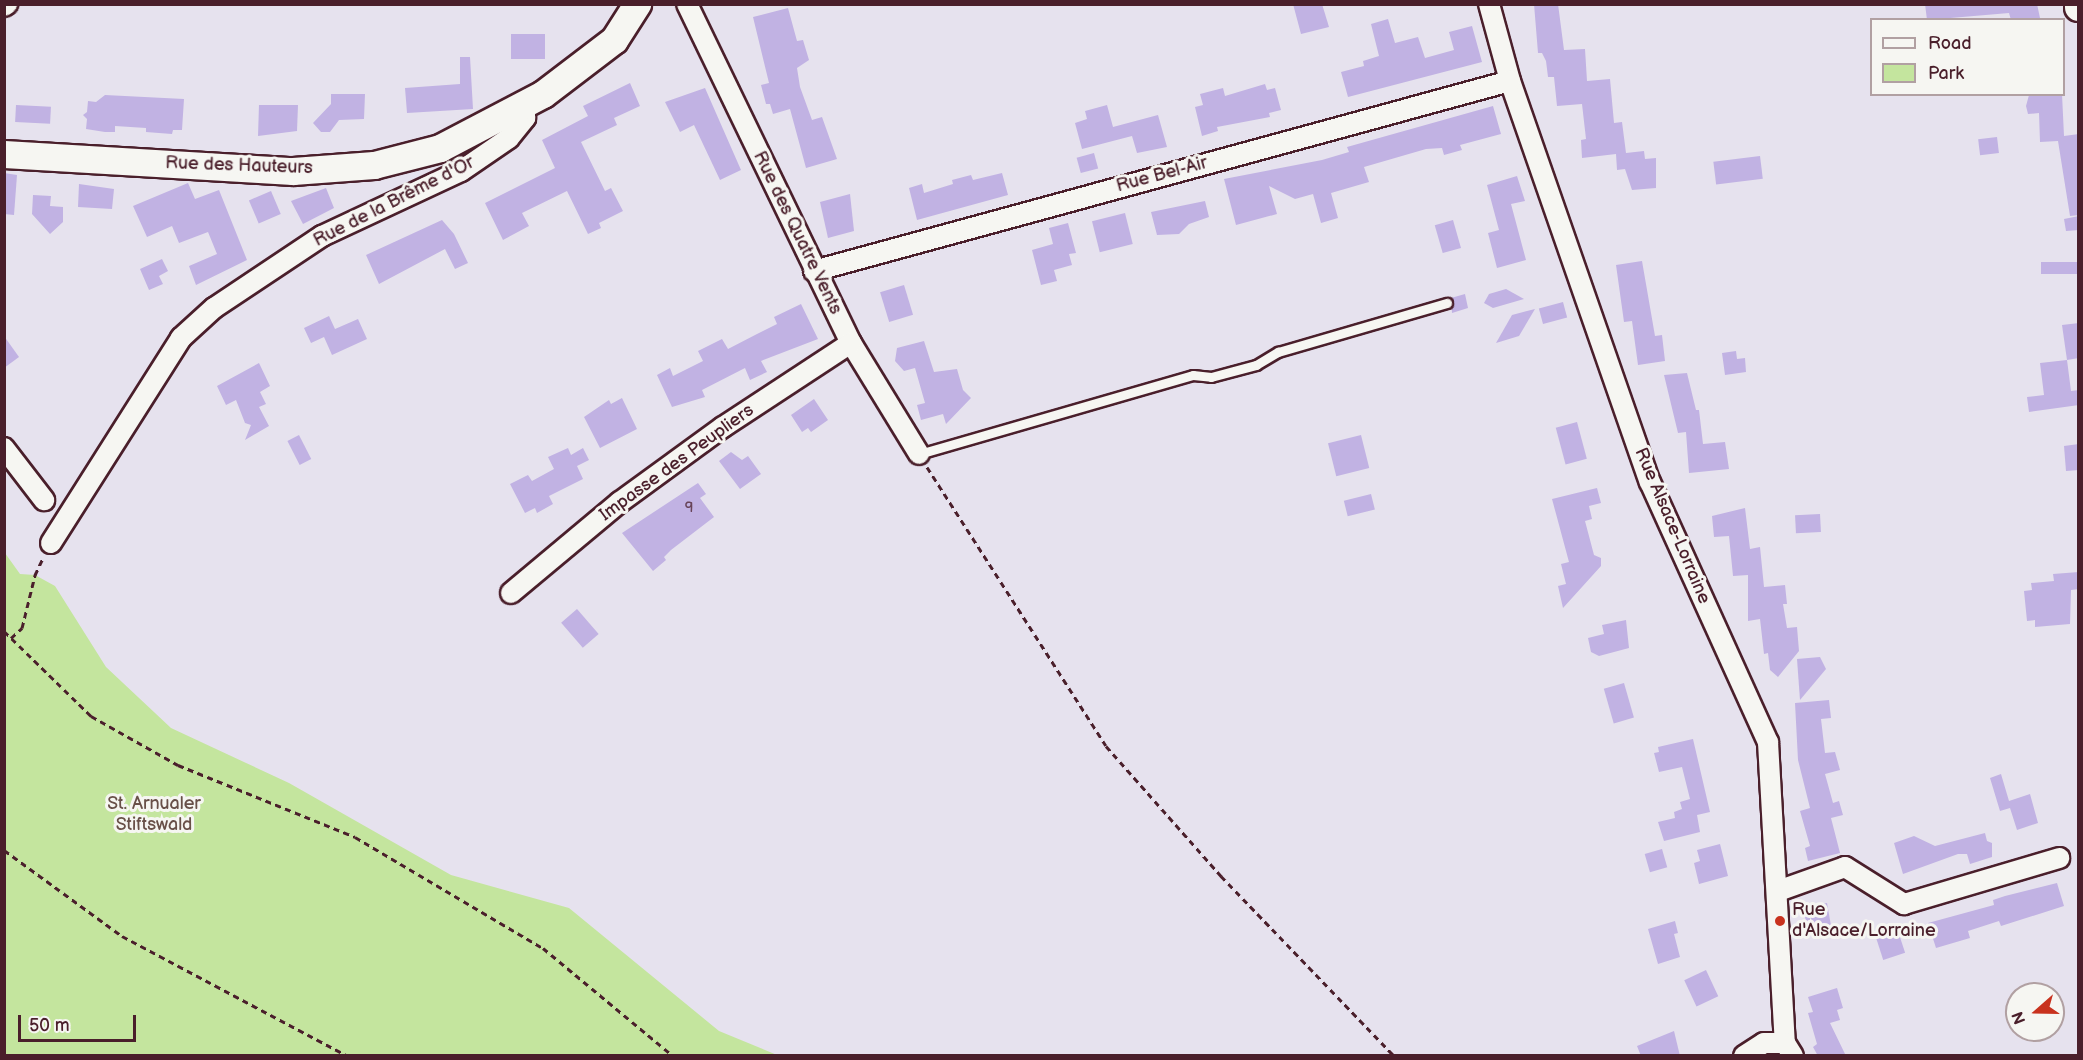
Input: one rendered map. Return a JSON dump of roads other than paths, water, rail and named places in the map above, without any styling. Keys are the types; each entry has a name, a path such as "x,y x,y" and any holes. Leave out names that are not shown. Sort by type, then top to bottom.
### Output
{"street":[{"name":"Rue des Hauteurs","path":"4,154 293,171 374,165 440,148 525,103 614,40 637,4"},
{"name":"Rue des Quatre Vents","path":"687,4 814,271 851,343 919,454"},
{"name":"Rue Alsace-Lorraine","path":"1489,4 1510,81 1650,482 1768,742 1789,1049"},
{"name":"Rue Bel-Air","path":"814,271 1510,81"},
{"name":"Rue de la Brême d'Or","path":"51,543 181,338 214,308 322,236 461,171 509,138 525,118 525,103"},
{"name":"Impasse des Peupliers","path":"511,593 620,502 723,427 851,343"},
{"path":"4,448 44,500"},
{"path":"1778,891 1845,867 1904,904 2059,858"},
{"path":"1744,1056 1764,1043 1789,1049"}],"lane":[{"path":"919,454 1193,375 1211,377 1256,365 1278,352 1447,303"}],"place":[{"name":"Rue d'Alsace/Lorraine","path":"1780,921"}],"park label":[{"name":"St. Arnualer Stiftswald","path":"154,815"}]}
